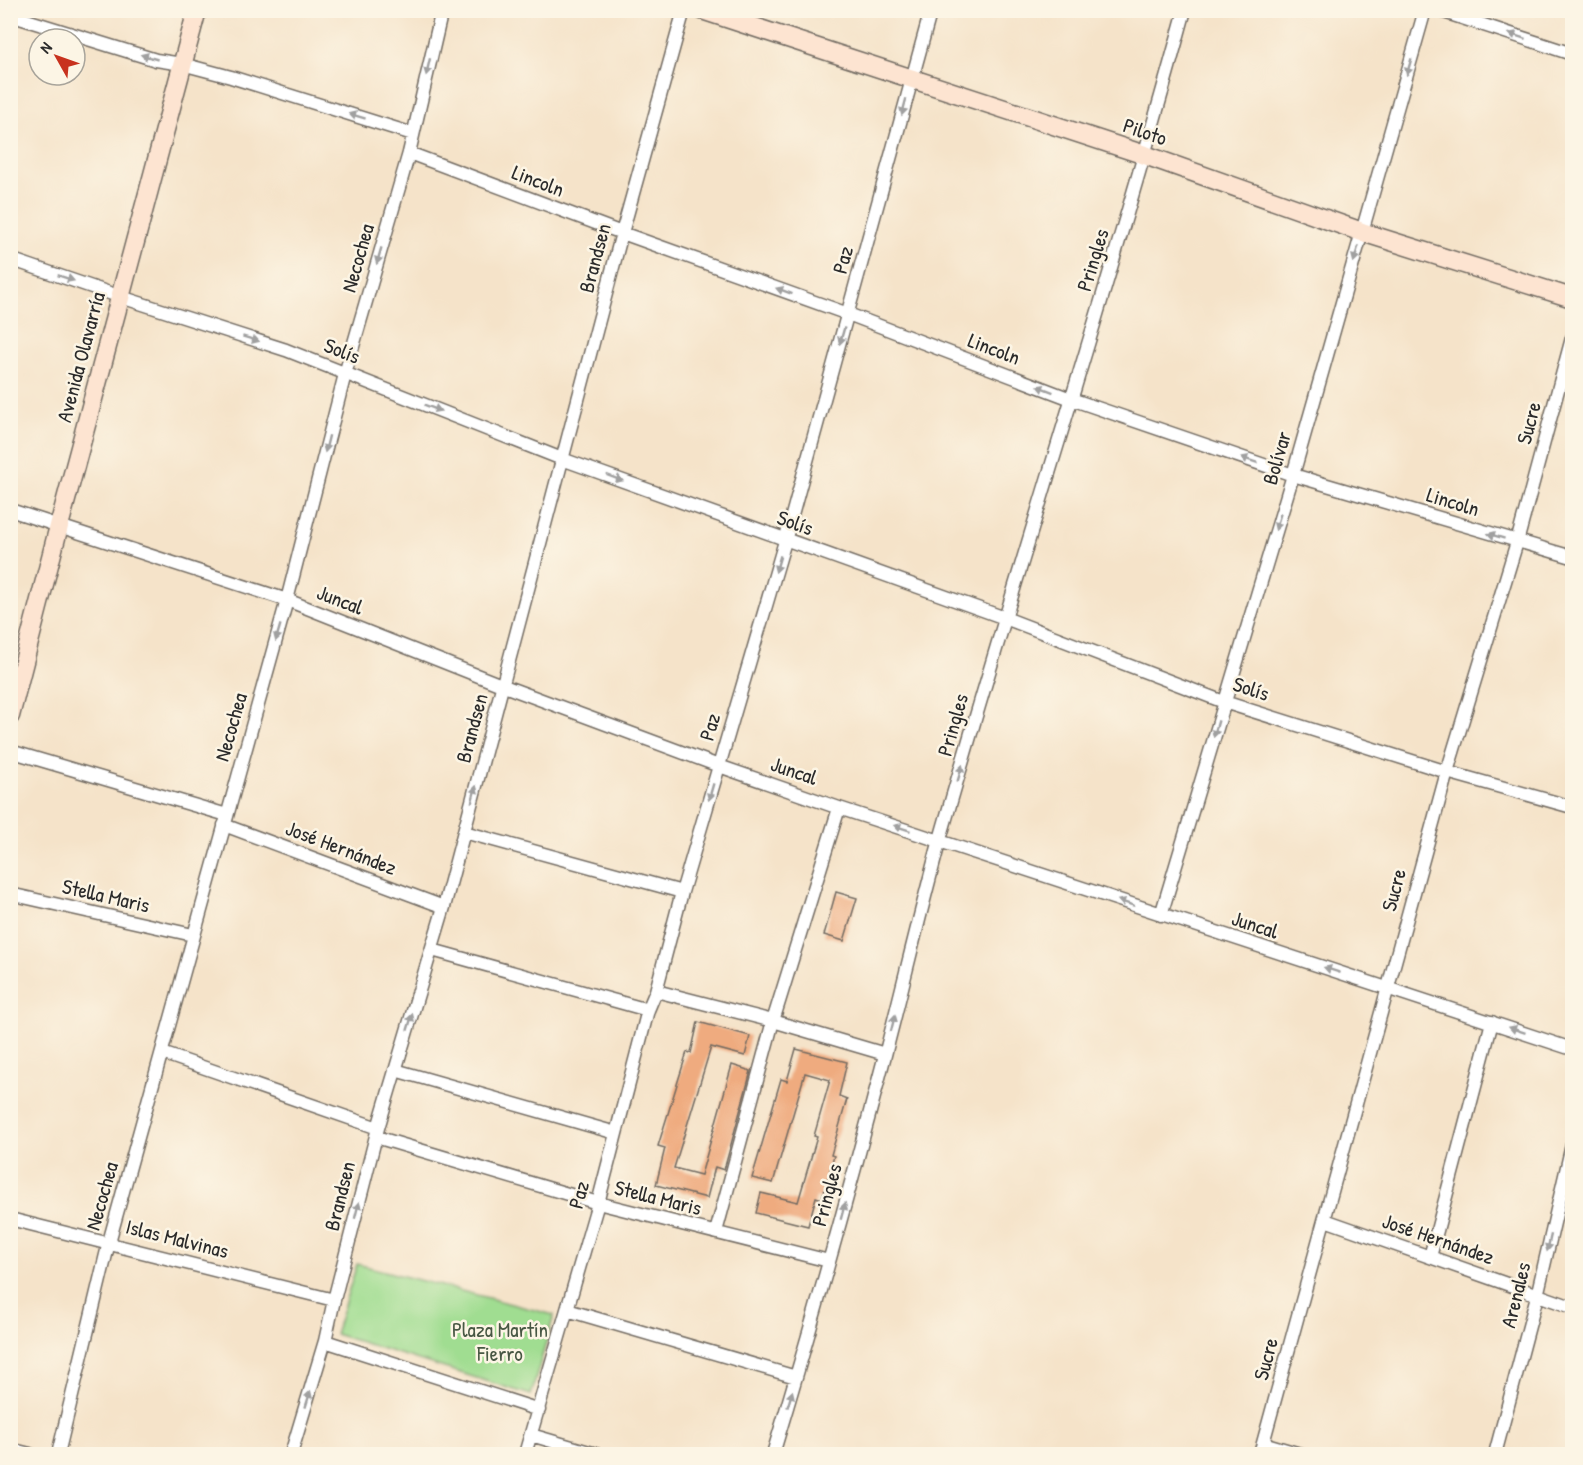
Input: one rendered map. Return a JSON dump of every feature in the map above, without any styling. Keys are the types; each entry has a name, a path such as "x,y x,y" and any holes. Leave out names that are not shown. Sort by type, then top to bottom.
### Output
{"main road":[{"name":"Avenida Olavarría","path":"10,716 197,10"},
{"name":"Piloto","path":"702,10 1145,155 1362,232 1572,298"}],"street":[{"name":"Necochea","path":"58,1455 109,1242 287,600 345,374 409,153 442,10"},
{"name":"Brandsen","path":"291,1455 325,1341 377,1133 444,907 622,233 684,10"},
{"name":"Paz","path":"525,1455 598,1203 648,1010 656,991 682,892 785,541 931,10"},
{"name":"Pringles","path":"773,1455 829,1261 940,840 1145,155 1185,10"},
{"name":"Bolívar","path":"1161,915 1293,475 1425,10"},
{"path":"1438,10 1572,54"},
{"path":"10,15 156,60 182,64 242,80 413,134"},
{"name":"Lincoln","path":"409,153 848,314 1071,399 1293,475 1572,557"},
{"name":"Solís","path":"10,259 286,350 562,459 785,541 1005,618 1224,702 1447,772 1572,807"},
{"name":"Sucre","path":"1262,1449 1447,772 1517,542 1572,338"},
{"name":"Juncal","path":"10,510 287,600 504,686 839,808 1572,1049"},
{"name":"José Hernández","path":"10,750 225,820 444,907"},
{"path":"716,1232 773,1021 839,808"},
{"path":"464,832 682,892"},
{"name":"Stella Maris","path":"10,894 193,935"},
{"path":"432,950 648,1010"},
{"path":"656,991 773,1021 885,1054"},
{"path":"1430,1257 1492,1022"},
{"name":"Stella Maris","path":"162,1053 377,1133 598,1203 829,1261"},
{"path":"395,1071 616,1133"},
{"name":"Arenales","path":"1495,1455 1537,1296 1572,1145"},
{"name":"Islas Malvinas","path":"10,1218 334,1300"},
{"name":"José Hernández","path":"1324,1220 1572,1307"},
{"path":"567,1311 796,1377"},
{"path":"325,1341 539,1410"},
{"path":"531,1434 596,1455"},
{"path":"10,1449 30,1455"},
{"path":"1262,1449 1300,1455"}],"green space":[{"name":"Plaza Martín Fierro","path":"357,1264 554,1315 531,1395 335,1334"}],"building":[{"path":"836,892 857,898 844,941 824,935"},
{"path":"698,1022 750,1036 745,1056 711,1047 674,1168 701,1175 732,1065 751,1071 724,1170 715,1167 707,1198 656,1185 665,1148 658,1146 687,1052 691,1053"},
{"path":"796,1049 847,1062 839,1096 847,1099 831,1155 834,1156 822,1199 816,1197 808,1226 756,1213 761,1193 798,1202 817,1137 814,1136 830,1080 805,1073 773,1183 752,1178 781,1079 787,1081"}]}
